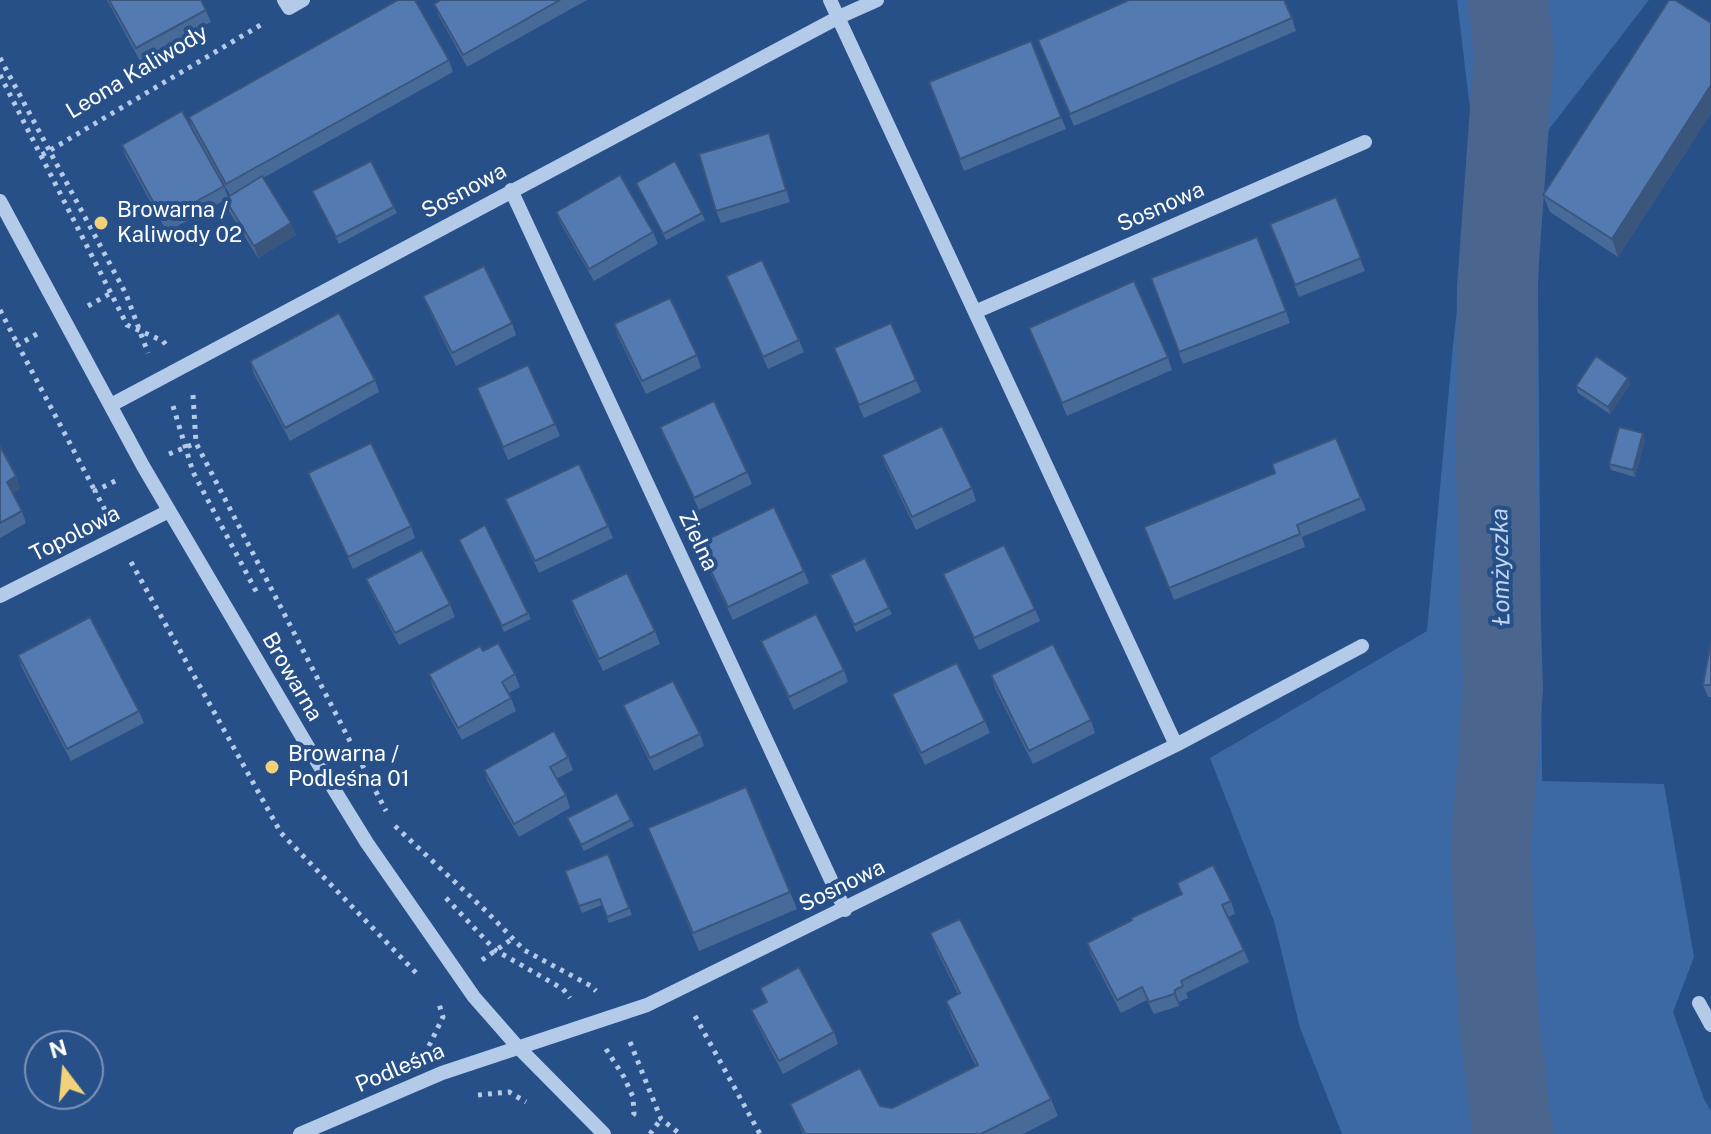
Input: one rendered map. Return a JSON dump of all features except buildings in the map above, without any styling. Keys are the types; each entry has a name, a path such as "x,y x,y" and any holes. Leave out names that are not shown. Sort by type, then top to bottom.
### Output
{"street":[{"path":"287,4 303,0"},
{"path":"830,0 1176,745"},
{"name":"Sosnowa","path":"111,405 511,190 839,17 877,0"},
{"name":"Sosnowa","path":"975,312 1365,142"},
{"name":"Zielna","path":"511,190 845,910"},
{"name":"Browarna","path":"0,201 143,466 367,843 474,997 517,1046 604,1134"},
{"name":"Topolowa","path":"0,596 169,511"},
{"name":"Sosnowa","path":"517,1046 647,1005 1176,745 1362,646"},
{"path":"1699,1003 1711,1025"},
{"name":"Podleśna","path":"300,1134 442,1073 517,1046"}],"path":[{"name":"Leona Kaliwody","path":"42,155 287,4"},
{"path":"0,58 126,294 173,406 193,472 258,595"},
{"path":"0,75 127,325 163,341 193,390 196,443 387,812"},
{"path":"0,310 18,345"},
{"path":"196,443 95,491 153,605 281,833 426,983"},
{"path":"394,826 524,950 591,986 618,1015 661,1119 680,1134"},
{"path":"443,896 495,950 563,989 624,1077 633,1097 634,1114 627,1124"},
{"path":"437,995 443,1017 429,1047 457,1100 509,1092 533,1106"},
{"path":"682,1021 695,1016 760,1134"},
{"path":"630,1041 643,1036"},
{"path":"650,1134 661,1119"}],"shaded area":[{"path":"1457,0 1649,0 1543,137 1538,287 1542,781 1664,784 1694,957 1673,1012 1711,1111 1711,1134 1342,1134 1300,1028 1274,921 1210,758 1427,631 1453,345 1475,151"}],"waterway":[{"name":"Łomżyczka","path":"1508,0 1514,54 1497,288 1496,473 1503,688 1491,847 1498,1015 1513,1134"}],"place":[{"name":"Browarna / Kaliwody 02","path":"101,223"},
{"name":"Browarna / Podleśna 01","path":"272,767"}]}
